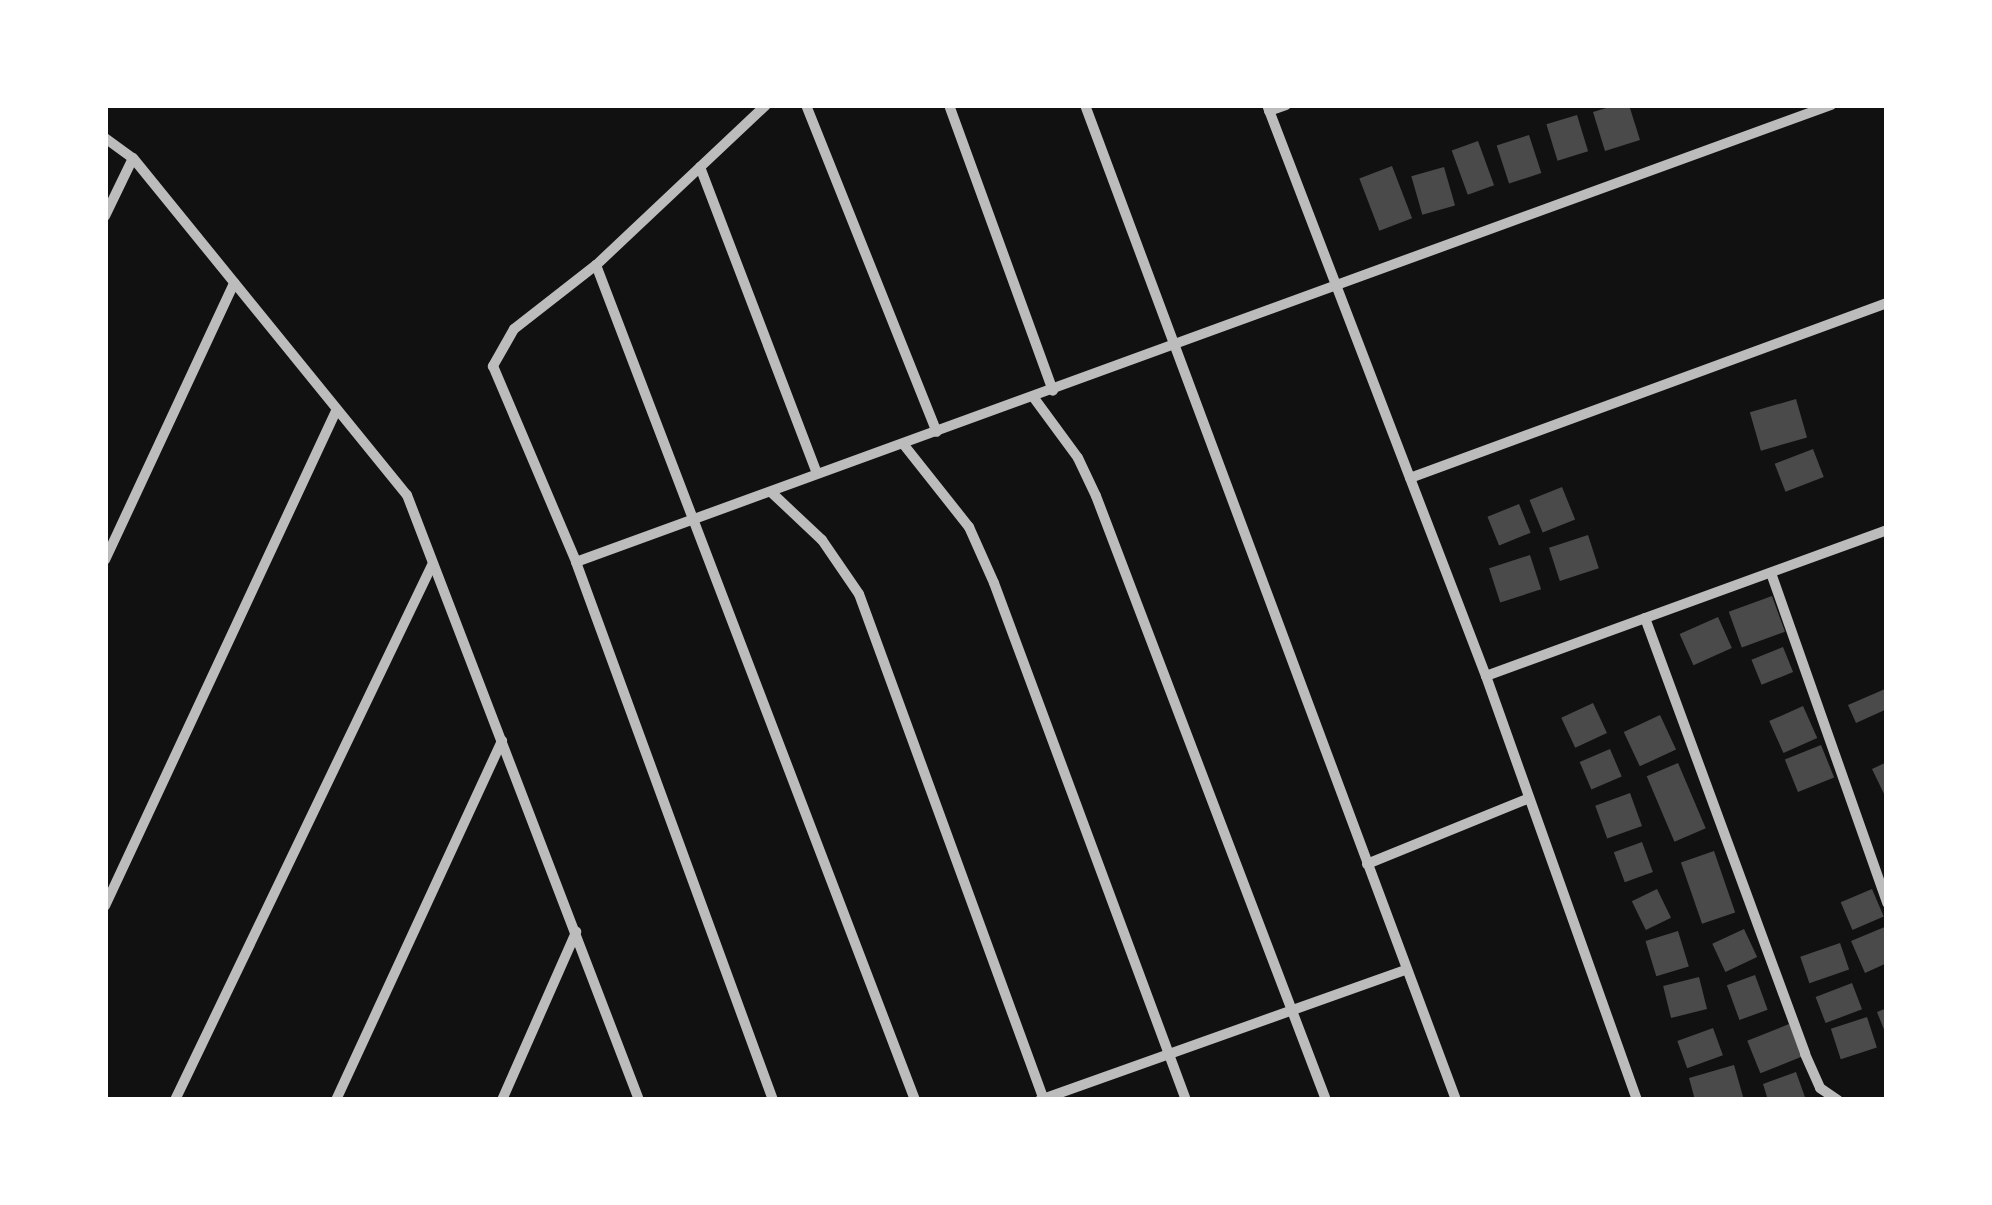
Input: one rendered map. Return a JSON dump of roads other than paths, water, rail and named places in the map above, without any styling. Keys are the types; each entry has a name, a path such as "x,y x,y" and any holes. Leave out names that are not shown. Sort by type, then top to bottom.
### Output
{"street":[{"path":"766,105 596,265 514,329 493,366 576,562 774,1100"},
{"path":"806,105 937,432"},
{"path":"948,105 1053,391"},
{"path":"1085,105 1456,1100"},
{"path":"1286,105 1268,108 1486,676 1526,799 1637,1100"},
{"path":"576,562 1831,105"},
{"path":"105,138 132,158 407,495 639,1100"},
{"path":"105,216 132,158"},
{"path":"700,168 817,473"},
{"path":"596,265 696,518 914,1100"},
{"path":"105,560 234,283"},
{"path":"1410,478 1887,303"},
{"path":"1034,398 1078,458 1096,496 1326,1100"},
{"path":"105,906 337,409"},
{"path":"904,445 968,528 994,583 1186,1100"},
{"path":"772,492 822,540 859,594 1042,1100 1406,970"},
{"path":"1486,676 1887,530"},
{"path":"175,1100 432,565"},
{"path":"1770,572 1887,903"},
{"path":"1645,618 1805,1054 1820,1088 1838,1100"},
{"path":"336,1100 502,740"},
{"path":"1367,864 1526,799"},
{"path":"502,1100 576,932"}]}
